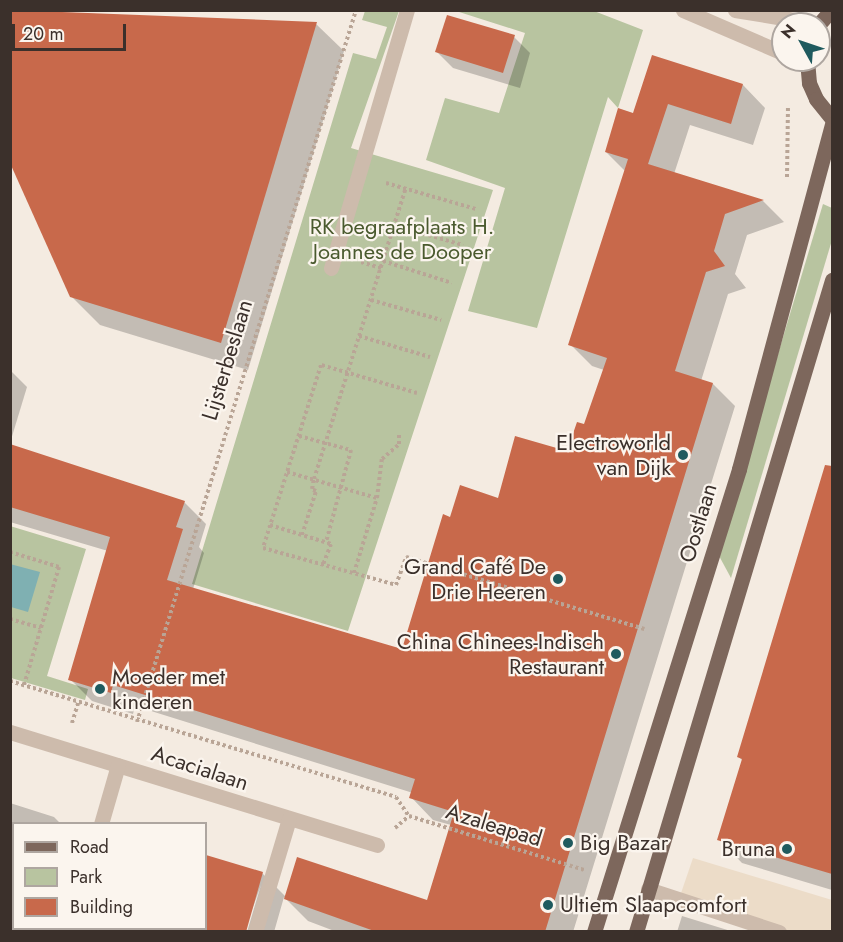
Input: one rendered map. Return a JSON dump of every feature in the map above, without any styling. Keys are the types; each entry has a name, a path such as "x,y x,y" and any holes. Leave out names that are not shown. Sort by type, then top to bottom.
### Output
{"main road":[{"path":"807,72 816,99 832,119"},
{"name":"Oostlaan","path":"594,932 739,469 832,124"},
{"path":"636,932 832,280"}],"street":[{"path":"331,268 407,10"},
{"path":"683,10 771,48"},
{"path":"735,10 771,16"},
{"name":"Acacialaan","path":"10,732 376,845"},
{"path":"102,822 118,765"},
{"path":"255,932 289,819"},
{"path":"648,889 779,932"}],"path":[{"name":"Lijsterbeslaan","path":"137,722 356,10"},
{"path":"788,102 788,166"},
{"path":"383,191 386,182 476,209"},
{"path":"303,535 316,491 312,489 314,479 406,188"},
{"path":"394,225 463,245"},
{"path":"383,261 452,283"},
{"path":"371,300 441,320"},
{"path":"359,336 430,357"},
{"path":"417,393 321,365 263,548 396,585 406,557 644,629"},
{"path":"354,573 377,498 382,459 399,444 399,433"},
{"path":"299,436 351,450 326,542"},
{"path":"287,472 377,498"},
{"path":"270,525 330,544 323,565"},
{"path":"10,552 59,567 24,685"},
{"path":"10,619 41,628"},
{"path":"10,681 137,722 396,797 409,816 376,845"},
{"name":"Azaleapad","path":"409,816 611,879"}],"green space":[{"name":"RK begraafplaats H. Joannes de Dooper","path":"365,11 399,11 351,148 493,190 348,631 192,584 353,53 376,59 387,27 362,20"},
{"path":"456,11 594,11 643,30 618,108 608,97 537,328 468,311 505,188 426,160 445,98 499,113 525,33"},
{"path":"823,204 832,208 832,240 731,578 718,554"},
{"path":"10,526 86,549 47,676 88,689 85,700 11,678"}],"shaded area":[{"path":"693,858 832,900 832,931 765,931 679,899"}],"water":[{"path":"10,564 40,572 28,612 11,607"}],"building":[{"path":"10,10 317,22 221,343 70,297 10,163"},
{"path":"447,15 515,35 503,73 435,52"},
{"path":"652,55 743,84 731,124 668,104 648,164 764,200 725,214 714,251 725,266 706,272 675,371 713,383 545,932 377,932 284,899 297,857 427,900 454,812 409,798 415,779 113,685 111,693 68,680 110,537 10,507 10,444 185,501 176,527 183,529 167,580 402,649 443,514 450,517 460,485 498,498 515,436 567,451 577,422 584,424 607,358 568,345 628,159 605,152 618,108 633,113"},
{"path":"825,465 832,466 832,874 717,840 742,759 737,757"},
{"path":"207,855 263,872 246,932 206,932"}],"place":[{"name":"Electroworld van Dijk","path":"683,455"},
{"name":"Grand Café De Drie Heeren","path":"558,579"},
{"name":"China Chinees-Indisch Restaurant","path":"616,654"},
{"name":"Moeder met kinderen","path":"100,689"},
{"name":"Big Bazar","path":"568,843"},
{"name":"Bruna","path":"787,849"},
{"name":"Ultiem Slaapcomfort","path":"548,905"}]}
